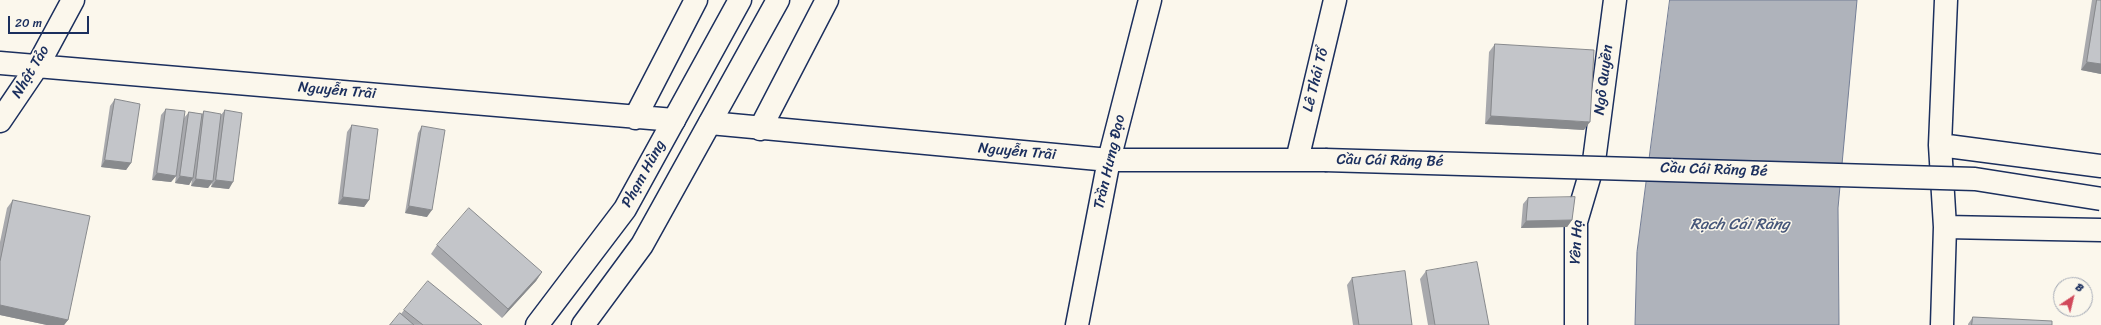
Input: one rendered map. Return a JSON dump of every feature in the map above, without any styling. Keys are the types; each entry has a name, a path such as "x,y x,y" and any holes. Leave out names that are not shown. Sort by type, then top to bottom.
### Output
{"main road":[{"name":"Nhật Tảo","path":"0,121 38,65 73,0"},
{"path":"635,118 696,0"},
{"path":"583,325 642,245 778,0"},
{"path":"760,129 827,0"},
{"name":"Trần Hưng Đạo","path":"1077,325 1109,160 1150,0"},
{"name":"Lê Thái Tổ","path":"1296,160 1335,0"},
{"name":"Ngô Quyền","path":"1594,161 1615,0"},
{"path":"1942,325 1945,227 1940,145 1946,0"},
{"name":"Phạm Hùng","path":"537,325 625,209 737,6"},
{"name":"Nguyễn Trãi","path":"0,63 38,65 635,118 674,120"},
{"name":"Nguyễn Trãi","path":"710,123 760,129 1109,160 1325,160"},
{"path":"1940,145 2101,166"},
{"name":"Cầu Cái Răng Bé","path":"1325,160 1975,179 2101,199"},
{"name":"Yên Hạ","path":"1576,325 1576,222 1594,161"},
{"path":"1945,227 2101,230"}],"water":[{"name":"Rạch Cái Răng","path":"1670,0 1857,0 1838,208 1839,325 1635,325 1637,252"}],"building":[{"path":"2097,0 2101,0 2101,64 2087,62"},
{"path":"1495,44 1594,50 1590,122 1491,116"},
{"path":"115,99 140,104 131,163 105,160"},
{"path":"166,109 185,111 176,176 157,173"},
{"path":"225,110 242,113 233,182 216,180"},
{"path":"204,111 221,114 213,181 196,179"},
{"path":"189,112 202,114 193,178 180,176"},
{"path":"352,125 378,129 369,200 343,197"},
{"path":"422,126 445,130 432,210 409,206"},
{"path":"1575,197 1572,220 1526,221 1528,198"},
{"path":"13,200 90,216 68,320 0,305 0,262"},
{"path":"469,208 542,272 508,309 437,245"},
{"path":"1477,262 1489,325 1435,325 1426,271"},
{"path":"1405,271 1412,325 1359,325 1352,278"},
{"path":"428,281 482,325 423,325 404,310"},
{"path":"400,313 414,325 390,325"},
{"path":"1973,317 2052,321 2052,325 1972,325"}]}
